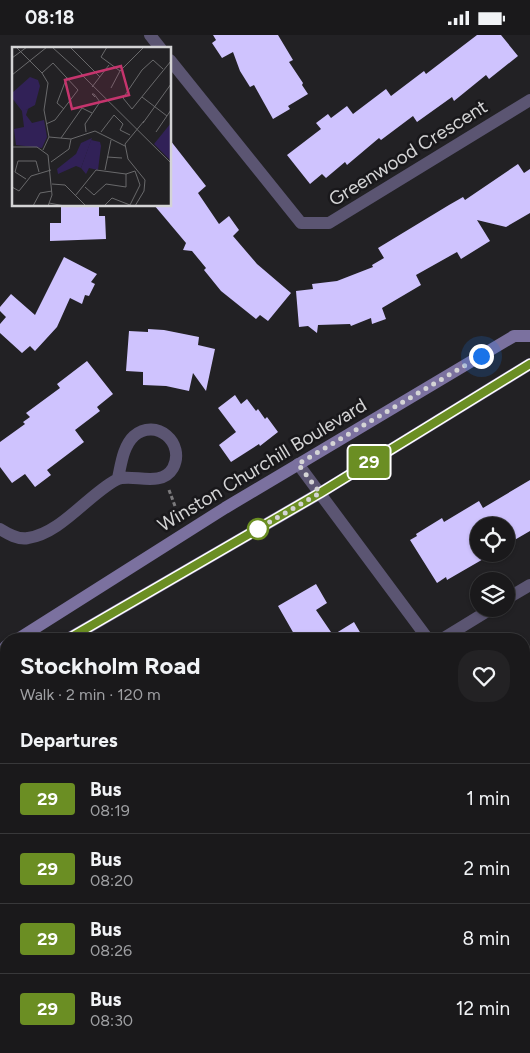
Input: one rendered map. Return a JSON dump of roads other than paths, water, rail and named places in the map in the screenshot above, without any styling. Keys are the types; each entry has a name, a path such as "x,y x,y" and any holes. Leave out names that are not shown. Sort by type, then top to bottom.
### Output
{"main road":[{"name":"Winston Churchill Boulevard","path":"27,633 225,508 514,336 530,336"},
{"path":"78,633 320,493 530,364"}],"street":[{"path":"150,35 159,47"},
{"name":"Greenwood Crescent","path":"171,61 301,223 330,223 530,100"},
{"path":"0,529 12,536 27,539 47,533 118,479 164,477 173,467 176,450 169,438 159,430 146,429 133,437 124,453 118,479"},
{"path":"298,464 424,633"},
{"path":"515,594 530,585"},
{"path":"452,633 478,617"}]}
